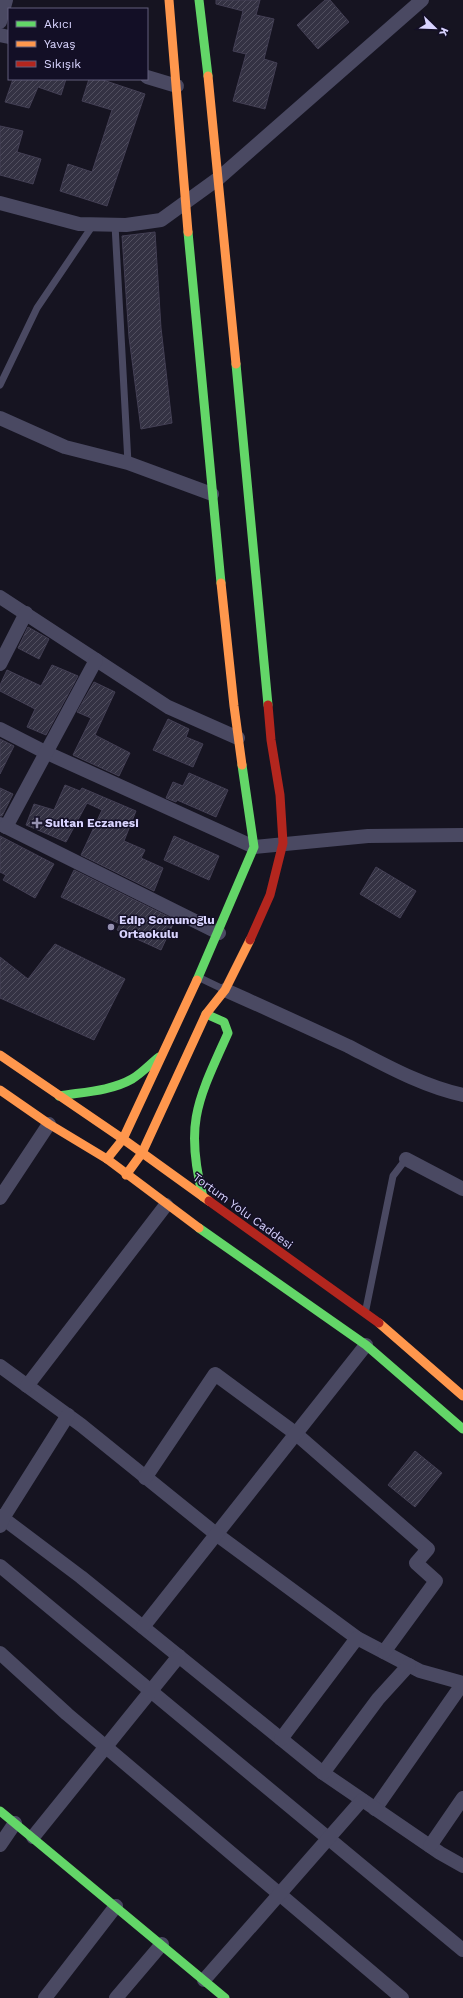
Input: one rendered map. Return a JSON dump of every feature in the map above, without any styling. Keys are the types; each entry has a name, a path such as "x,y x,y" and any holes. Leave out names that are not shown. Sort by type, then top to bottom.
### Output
{"main road":[{"path":"107,1159 123,1139 199,978 254,847 238,738 212,494 185,204 177,86 169,0"},
{"path":"126,1175 142,1153 206,1014 225,990 270,895 283,843 280,795 271,740 219,178 199,0"},
{"path":"203,1197 196,1169 194,1142 195,1120 198,1104 228,1033 228,1026 225,1021 206,1014"},
{"path":"59,1096 105,1089 132,1078 163,1053"},
{"name":"Tortum Yolu Caddesi","path":"0,1055 123,1139 380,1324 463,1396"},
{"path":"0,1090 49,1124 107,1159 166,1205 366,1345 463,1429"},
{"path":"0,1810 225,1998"}],"street":[{"path":"0,22 6,0"},
{"path":"0,203 79,224 115,225 161,220 219,178 422,0"},
{"path":"148,77 177,86"},
{"path":"0,418 65,447 128,463 212,494"},
{"path":"0,597 168,707 238,738"},
{"path":"0,664 26,613"},
{"path":"96,660 3,825 219,933"},
{"path":"0,729 45,752 254,847 368,836 463,835"},
{"path":"225,990 299,1022 414,1079 437,1088 463,1095"},
{"path":"0,1198 49,1124"},
{"path":"406,1159 463,1189"},
{"path":"27,1386 166,1205"},
{"path":"143,1627 366,1345"},
{"path":"0,1366 68,1415 216,1534 357,1638 420,1671 463,1683 375,1809"},
{"path":"145,1478 216,1374 295,1433 428,1549 416,1563 436,1581 384,1652"},
{"path":"68,1415 1,1520 80,1577 323,1774 430,1846 463,1866"},
{"path":"0,1566 327,1839 416,1910 463,1950"},
{"path":"281,1739 357,1638"},
{"path":"0,1653 106,1748 402,1998"},
{"path":"33,1838 179,1656"},
{"path":"323,1774 378,1699 410,1665"},
{"path":"430,1846 463,1798"},
{"path":"204,1980 362,1800"},
{"path":"0,1845 15,1823"},
{"path":"45,1998 116,1906"},
{"path":"116,1998 162,1944"}],"lane":[{"path":"0,385 37,308 93,225"},
{"path":"115,225 128,463"},
{"path":"199,978 225,990"},
{"path":"365,1314 394,1176 406,1159"}],"building":[{"path":"216,0 260,0 256,15 274,19 264,59 277,63 265,109 233,101 246,54 233,51 243,11 216,4"},
{"path":"325,0 330,0 349,22 318,49 297,25"},
{"path":"13,80 66,80 61,95 38,87 29,108 5,102"},
{"path":"89,80 103,80 145,94 107,206 60,191 68,164 92,172 112,110 82,101"},
{"path":"0,126 23,131 17,152 41,159 33,184 0,175"},
{"path":"155,232 161,328 172,423 141,429 129,337 122,236"},
{"path":"28,627 49,639 39,659 18,648"},
{"path":"52,665 78,676 46,735 27,727 35,709 0,691 0,685 7,670 41,686"},
{"path":"94,682 115,692 95,735 130,753 119,776 73,755 91,718 77,712"},
{"path":"168,719 189,729 186,737 203,744 193,767 153,750"},
{"path":"0,739 14,746 0,774"},
{"path":"189,773 228,790 216,817 177,800 176,802 166,798 173,782 183,786"},
{"path":"65,785 80,791 82,788 136,811 124,841 145,850 141,858 163,868 154,891 81,855 102,810 87,803 66,842 26,825 34,804 54,810"},
{"path":"0,788 13,794 2,816 0,816"},
{"path":"0,836 54,864 35,898 3,880 6,875 0,872"},
{"path":"174,836 219,856 209,880 164,860"},
{"path":"376,867 416,891 400,918 360,894"},
{"path":"74,870 175,920 161,950 117,930 120,924 61,897"},
{"path":"55,944 125,979 94,1040 0,998 0,957 28,979"},
{"path":"415,1451 442,1473 415,1507 388,1485"}],"traffic: fast":[{"path":"199,0 208,76"},
{"path":"188,232 221,583"},
{"path":"236,364 268,705"},
{"path":"197,980 254,847 242,765"},
{"path":"203,1197 197,1171 195,1150 197,1112 209,1076 228,1033 224,1022 206,1014"},
{"path":"59,1096 97,1090 124,1083 136,1077 159,1057"},
{"path":"199,1228 366,1345 463,1429"},
{"path":"0,1811 225,1998"}],"traffic: slow":[{"path":"169,0 188,232"},
{"path":"208,76 236,364"},
{"path":"221,583 242,765"},
{"path":"126,1175 142,1153 206,1014 225,990 250,940"},
{"path":"107,1159 123,1139 197,980"},
{"path":"0,1055 123,1139 209,1201"},
{"path":"0,1090 49,1124 107,1159 199,1228"},
{"path":"379,1323 463,1396"}],"traffic: jam":[{"path":"250,940 270,895 283,843 280,795 271,740 268,705"},
{"path":"209,1201 379,1323"}],"place":[{"name":"Sultan Eczanesi","path":"37,823"},
{"name":"Edip Somunoğlu Ortaokulu","path":"111,927"}]}
